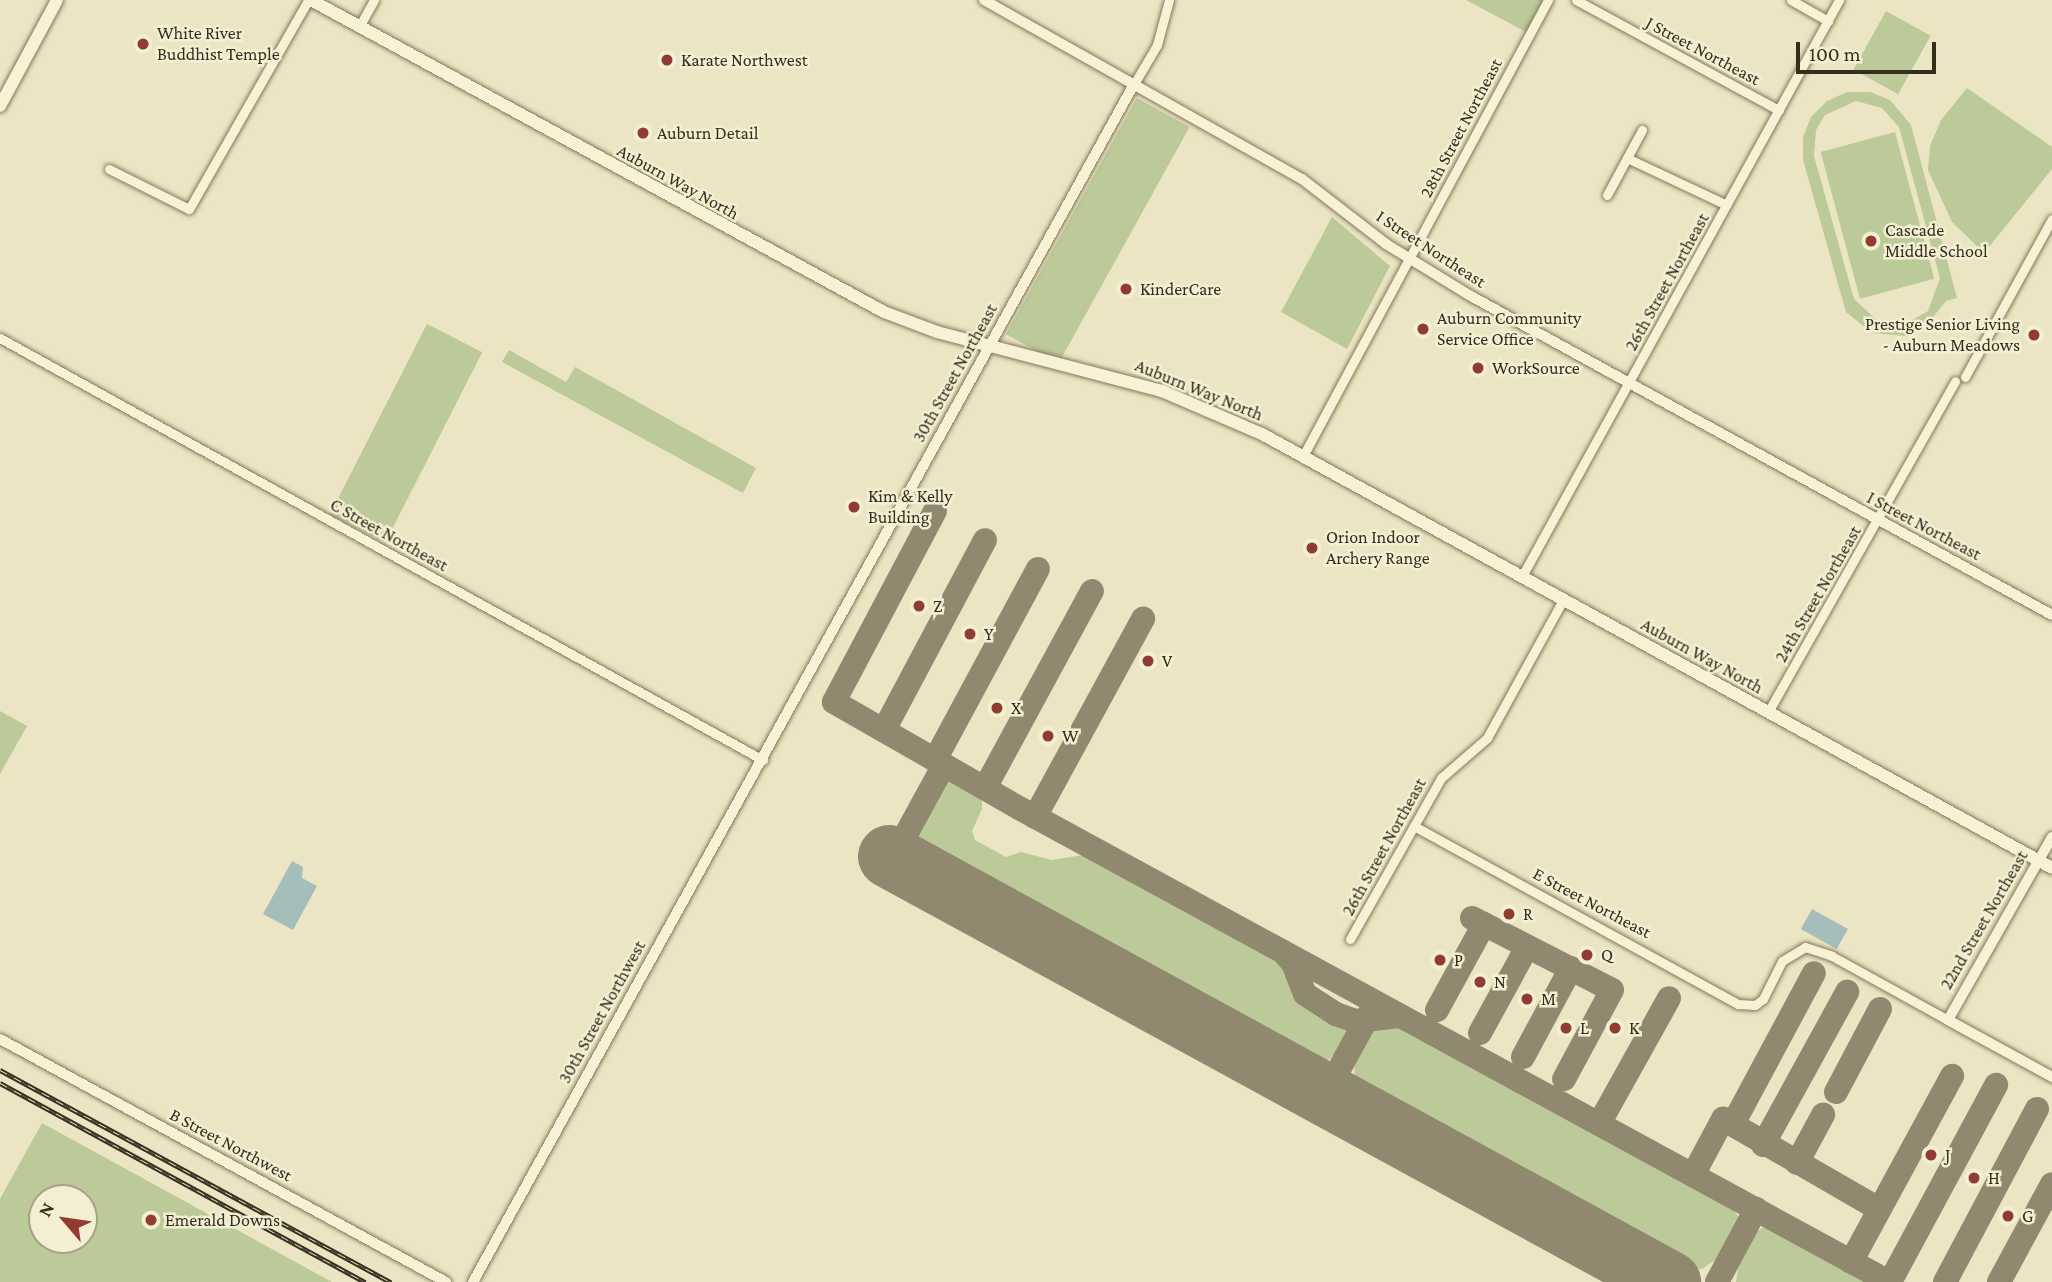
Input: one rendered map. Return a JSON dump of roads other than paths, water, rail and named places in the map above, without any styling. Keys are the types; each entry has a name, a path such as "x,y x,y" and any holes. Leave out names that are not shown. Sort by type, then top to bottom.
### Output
{"main road":[{"path":"0,106 57,0"},
{"name":"Auburn Way North","path":"310,0 858,299 920,326 1162,391 1303,456 2052,867"}],"street":[{"path":"109,169 184,209 199,196 310,0"},
{"path":"359,27 374,0"},
{"name":"30th Street Northeast","path":"763,760 1157,45 1169,0"},
{"name":"28th Street Northeast","path":"1303,456 1548,0"},
{"name":"J Street Northeast","path":"1576,0 1779,110"},
{"path":"1791,0 1828,21"},
{"name":"26th Street Northeast","path":"1521,578 1839,0"},
{"name":"I Street Northeast","path":"991,2 1303,179 1408,259 1878,522 2052,615"},
{"path":"1607,195 1642,130"},
{"path":"1627,158 1727,205"},
{"name":"24th Street Northeast","path":"1768,712 2052,219"},
{"name":"C Street Northeast","path":"0,338 763,760"},
{"name":"26th Street Northeast","path":"1350,939 1446,770 1485,741 1563,600"},
{"name":"30th Street Northwest","path":"473,1282 763,760"},
{"name":"E Street Northeast","path":"1414,827 1738,1004 1755,1005 1769,991 1782,961 1801,947 1832,956 1948,1020"},
{"name":"22nd Street Northeast","path":"1948,1020 2052,837"},
{"path":"1948,1020 2052,1077"},
{"name":"B Street Northwest","path":"0,1039 446,1282"}],"water":[{"path":"292,861 303,867 302,878 317,886 293,930 263,914"},
{"path":"1812,909 1848,929 1837,949 1801,929"}],"railway":[{"path":"0,1070 391,1282"},
{"path":"0,1083 365,1282"}],"place":[{"name":"White River Buddhist Temple","path":"143,44"},
{"name":"Karate Northwest","path":"667,60"},
{"name":"Auburn Detail","path":"643,133"},
{"name":"Cascade Middle School","path":"1871,241"},
{"name":"KinderCare","path":"1126,289"},
{"name":"Auburn Community Service Office","path":"1423,329"},
{"name":"Prestige Senior Living - Auburn Meadows","path":"2034,335"},
{"name":"WorkSource","path":"1478,368"},
{"name":"Kim & Kelly Building","path":"854,507"},
{"name":"Orion Indoor Archery Range","path":"1312,548"},
{"name":"Z","path":"919,606"},
{"name":"Y","path":"970,634"},
{"name":"V","path":"1148,661"},
{"name":"X","path":"997,708"},
{"name":"W","path":"1048,736"},
{"name":"R","path":"1509,914"},
{"name":"Q","path":"1587,955"},
{"name":"P","path":"1440,960"},
{"name":"N","path":"1480,982"},
{"name":"M","path":"1527,999"},
{"name":"L","path":"1566,1028"},
{"name":"K","path":"1615,1028"},
{"name":"J","path":"1931,1155"},
{"name":"H","path":"1974,1178"},
{"name":"G","path":"2008,1216"},
{"name":"Emerald Downs","path":"151,1220"}]}
